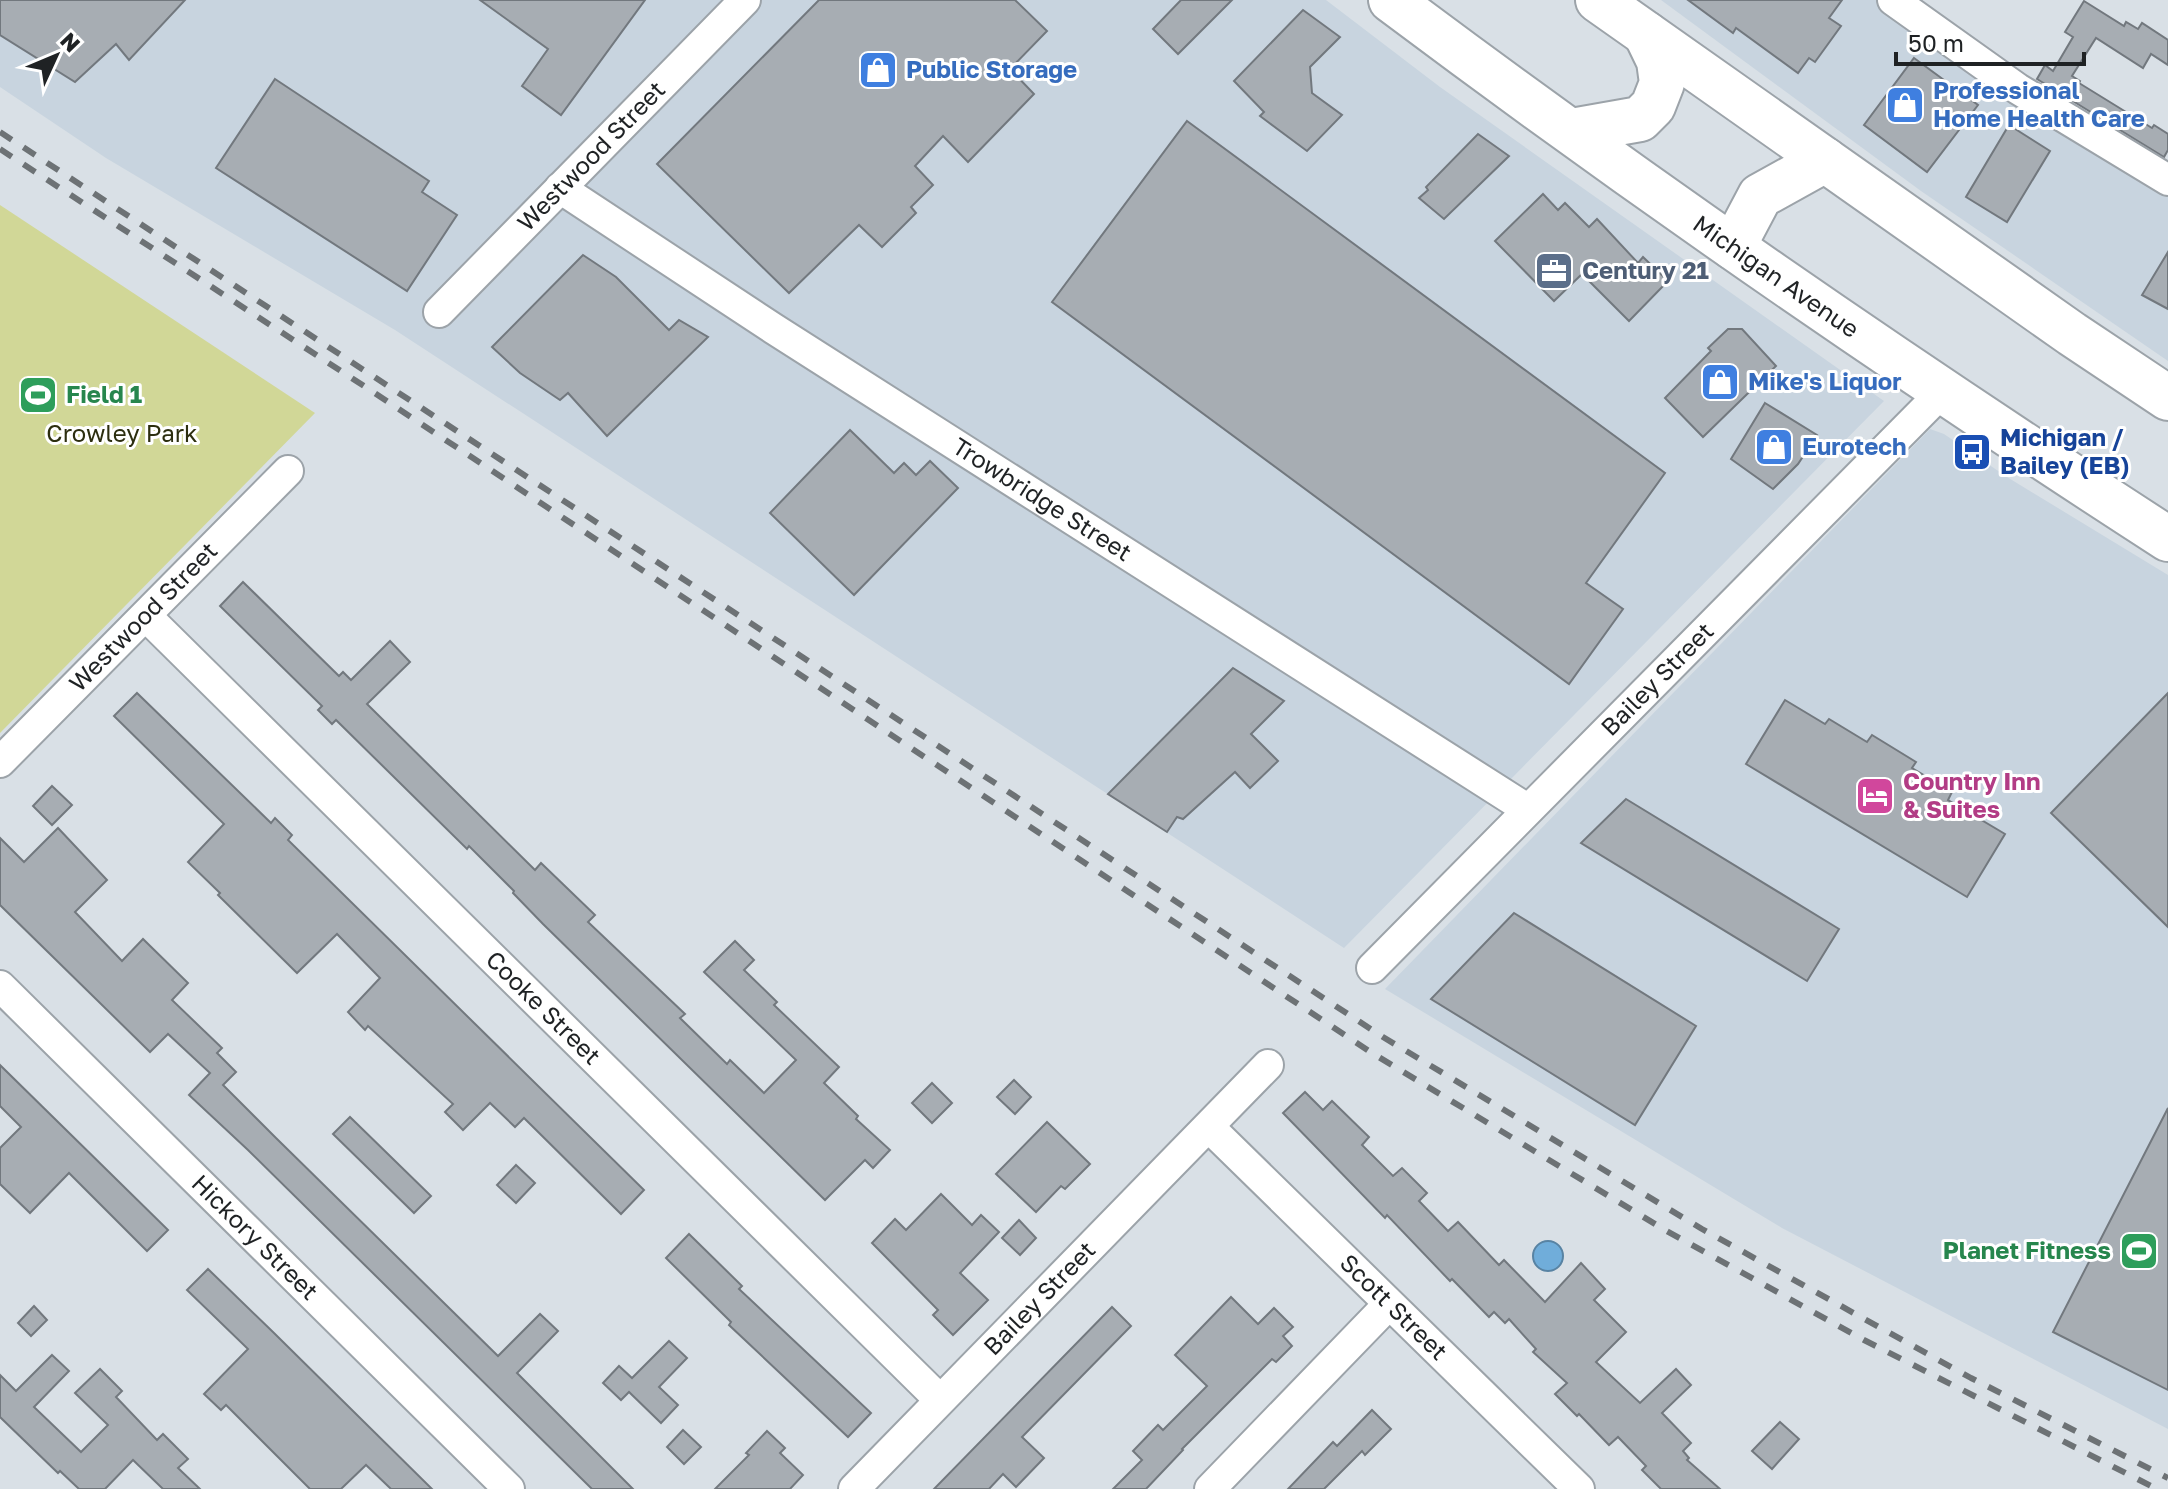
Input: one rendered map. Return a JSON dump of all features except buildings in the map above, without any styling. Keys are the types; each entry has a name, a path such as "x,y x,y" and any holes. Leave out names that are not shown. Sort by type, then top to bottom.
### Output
{"main road":[{"name":"Michigan Avenue","path":"1391,0 1733,247 1943,391 2168,539"},
{"path":"1598,0 2168,398"},
{"path":"1572,131 1640,119 1653,106 1662,83 1659,61 1646,34"},
{"path":"1733,247 1760,196 1825,160"}],"street":[{"name":"Westwood Street","path":"439,312 745,0"},
{"path":"1893,0 2018,89 2168,180"},
{"name":"Trowbridge Street","path":"560,188 774,329 1527,809"},
{"name":"Bailey Street","path":"1372,968 1943,391"},
{"name":"Westwood Street","path":"0,762 288,471"},
{"name":"Cooke Street","path":"146,616 940,1400"},
{"name":"Hickory Street","path":"0,986 509,1489"},
{"name":"Bailey Street","path":"854,1489 1268,1065"},
{"name":"Scott Street","path":"1218,1117 1389,1304 1579,1489"},
{"path":"1210,1489 1389,1304"}],"shaded area":[{"path":"0,0 1326,0 1440,87 1884,401 1344,948 395,330 106,158 0,87"},
{"path":"1661,0 1915,0 1971,41 2168,168 2168,361 1921,191"},
{"path":"1930,429 1944,434 2007,477 2168,575 2168,1429 1782,1228 1385,989"}],"green space":[{"name":"Crowley Park","path":"0,205 315,413 0,733"}],"water":[{"path":"1548,1241 1559,1245 1563,1256 1559,1267 1548,1271 1537,1267 1533,1256 1537,1245"}],"railway":[{"path":"0,132 1383,1037 1702,1229 1971,1378 2168,1478"},
{"path":"0,149 1372,1053 1665,1230 1864,1340 2157,1489"}],"place":[{"name":"Public Storage","path":"878,70"},
{"name":"Professional Home Health Care","path":"1905,105"},
{"name":"Century 21","path":"1554,271"},
{"name":"Mike's Liquor","path":"1720,382"},
{"name":"Field 1","path":"38,395"},
{"name":"Eurotech","path":"1774,447"},
{"name":"Michigan / Bailey (EB)","path":"1972,452"},
{"name":"Country Inn & Suites","path":"1875,796"},
{"name":"Planet Fitness","path":"2139,1251"}]}
